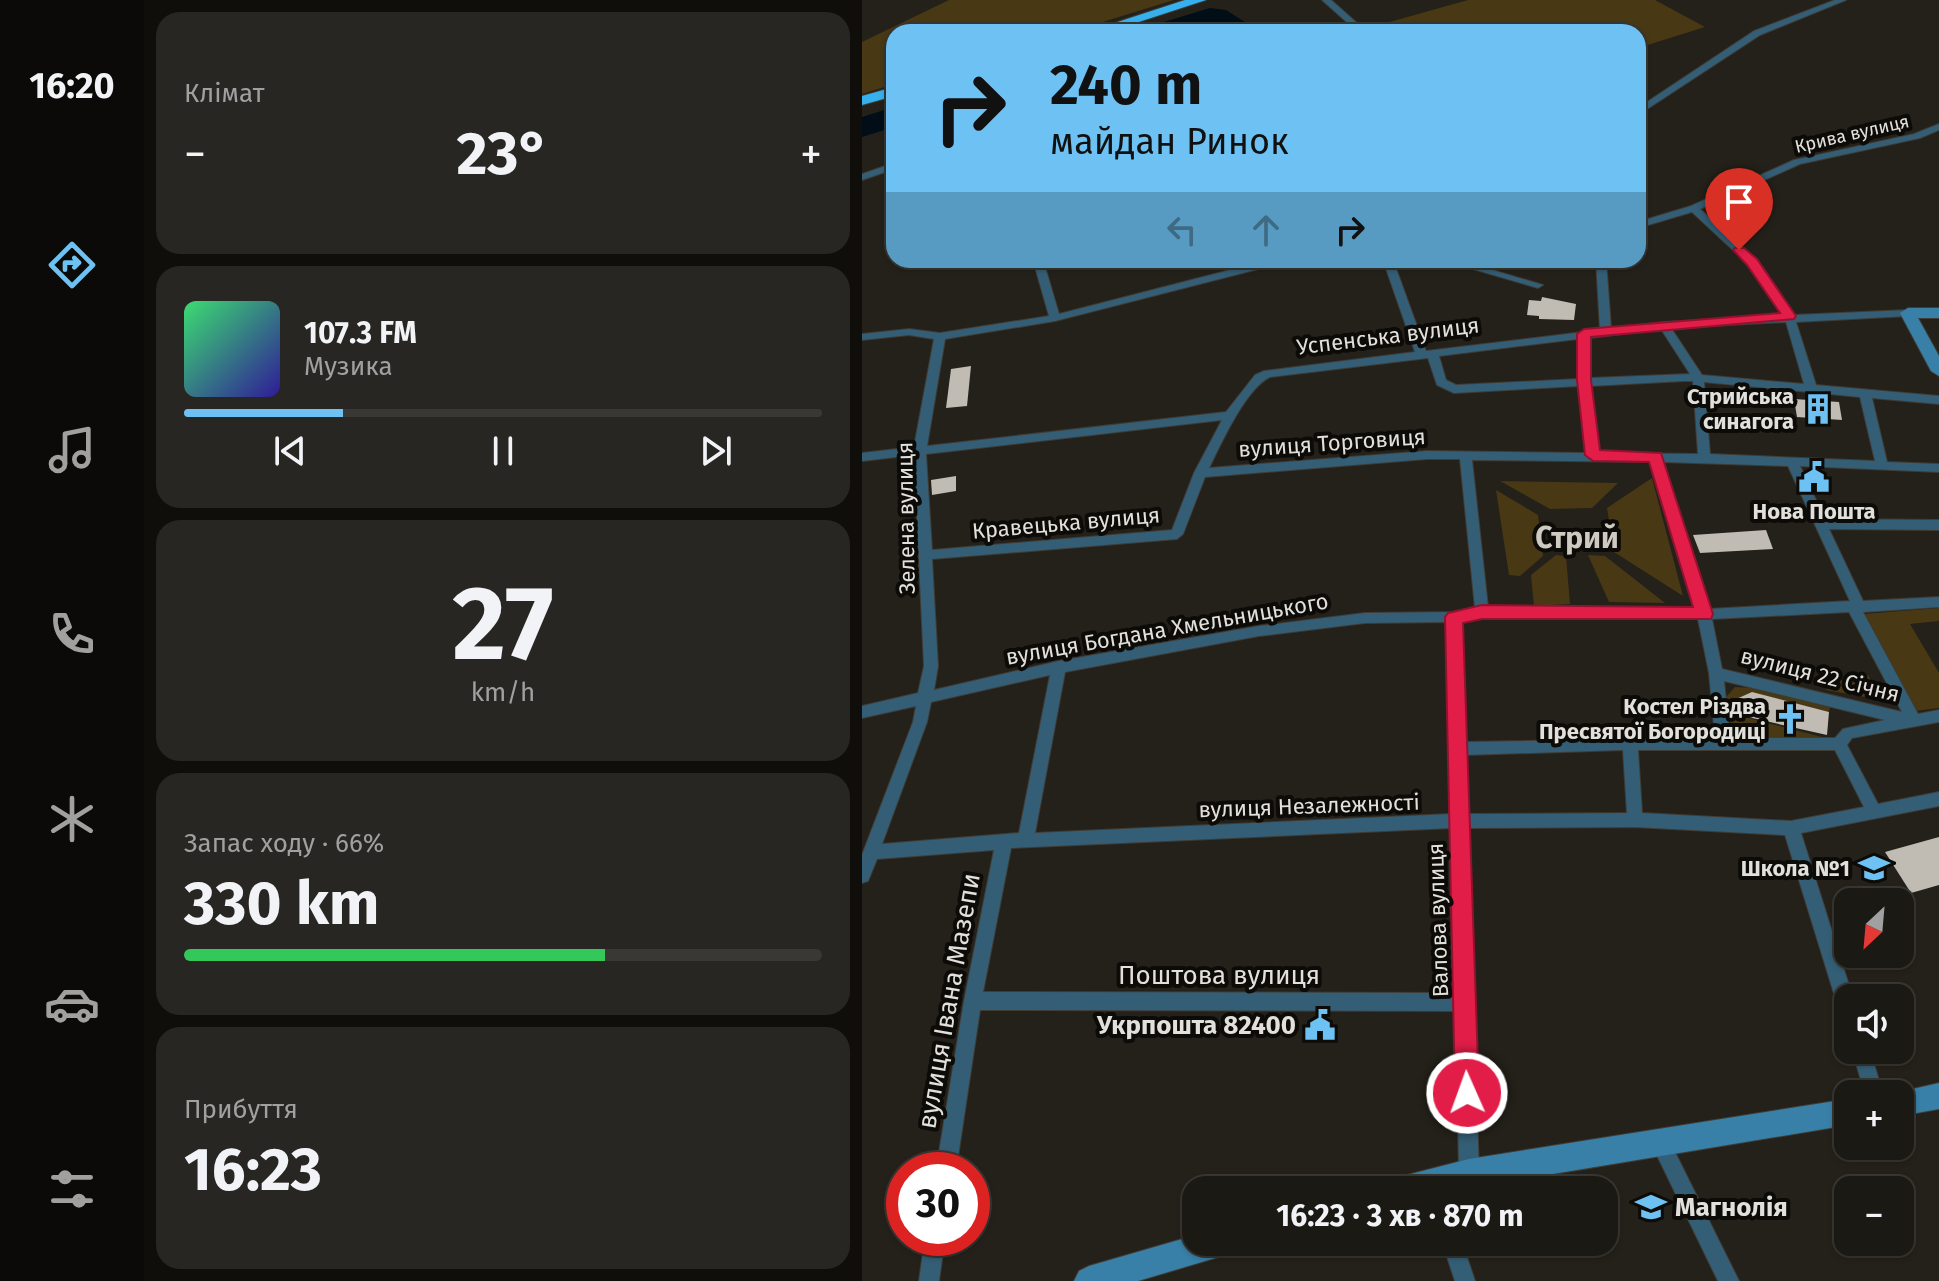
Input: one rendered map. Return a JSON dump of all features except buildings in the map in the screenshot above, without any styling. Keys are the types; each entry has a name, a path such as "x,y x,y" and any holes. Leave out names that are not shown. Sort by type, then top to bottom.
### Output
{"highway":[{"path":"1120,24 1199,0"},
{"path":"862,101 886,94"}],"main road":[{"name":"Успенська вулиця","path":"1908,313 1939,313"},
{"path":"1908,313 1939,371"},
{"path":"1914,1100 1939,1096"},
{"path":"1460,1176 1834,1114"},
{"path":"1089,1281 1128,1275 1182,1256"}],"street":[{"path":"1326,0 1354,24"},
{"path":"1646,107 1757,33 1842,0"},
{"name":"Крива вулиця","path":"1646,223 1694,208 1797,162 1927,133 1939,127"},
{"path":"1927,133 1939,141"},
{"path":"862,177 886,169"},
{"path":"1694,208 1752,262 1789,316 1812,390"},
{"path":"1040,268 1055,318"},
{"path":"862,337 909,332 940,336 1055,318 1253,268"},
{"path":"1391,268 1441,382 1454,389 1584,380 1698,378 1866,396 1939,400"},
{"path":"1476,268 1538,285"},
{"path":"1602,268 1606,331"},
{"name":"Успенська вулиця","path":"1230,415 1259,378 1268,374 1664,325 1789,316 1908,313"},
{"path":"1664,325 1698,378 1704,458"},
{"path":"1584,334 1584,380 1593,455"},
{"name":"Зелена вулиця","path":"862,876 920,722 931,666 920,450 940,336"},
{"path":"1866,396 1882,465"},
{"path":"862,457 1230,415"},
{"name":"Кравецька вулиця","path":"925,555 1177,534 1200,473 1230,415"},
{"name":"вулиця Торговиця","path":"1200,473 1427,455 1655,456 1939,468"},
{"name":"вулиця 22 Січня","path":"1655,456 1704,614 1716,673 1723,744"},
{"path":"1466,457 1482,612"},
{"path":"1792,462 1857,608 1914,721"},
{"path":"1821,524 1939,525"},
{"name":"вулиця Богдана Хмельницького","path":"862,712 1059,667 1259,631 1365,618 1454,617 1482,612 1704,614 1939,602"},
{"name":"Валова вулиця","path":"1454,617 1469,1173"},
{"path":"1026,840 1059,667"},
{"name":"вулиця 22 Січня","path":"1716,673 1914,721"},
{"path":"1839,744 1848,733 1939,716"},
{"path":"1457,749 1630,744 1839,744"},
{"path":"1630,744 1635,820"},
{"path":"1839,744 1875,813"},
{"name":"вулиця Незалежності","path":"871,852 1004,841 1459,821 1635,820 1791,828 1939,799"},
{"path":"1791,828 1840,984"},
{"name":"вулиця Івана Мазепи","path":"949,1152 973,1001 1004,841"},
{"name":"Поштова вулиця","path":"973,1001 1464,1002"},
{"path":"1659,1141 1729,1281"},
{"path":"929,1281 932,1256"},
{"path":"1457,1256 1465,1281"}],"shaded area":[{"path":"949,0 1174,0 1096,24 899,24"},
{"path":"1468,0 1655,0 1705,27 1646,45 1646,24 1386,23"},
{"path":"1210,8 1226,10 1248,24 1157,24"},
{"path":"886,30 886,86 862,94 862,42"},
{"path":"886,110 886,130 862,137 862,117"},
{"path":"1652,478 1683,596 1614,552 1607,508"},
{"path":"1500,481 1618,483 1592,508 1550,509"},
{"path":"1496,490 1538,515 1543,556 1520,576 1509,575"},
{"path":"1556,555 1566,556 1570,604 1534,606 1531,575"},
{"path":"1588,555 1605,556 1665,603 1609,602"},
{"path":"1939,608 1939,621 1910,624 1939,673 1939,708 1915,711 1863,614"},
{"path":"1868,675 1878,694 1876,699 1826,690 1830,682"},
{"path":"1735,687 1754,688 1830,707 1829,712 1752,693 1734,700 1729,713 1826,738 1748,739 1732,734 1726,697"}],"place":[{"name":"Стрийська синагога","path":"1818,409"},
{"name":"Нова Пошта","path":"1814,477"},
{"name":"Костел Різдва Пресвятої Богородиці","path":"1790,719"},
{"name":"Школа №1","path":"1874,868"},
{"name":"Укрпошта 82400","path":"1320,1025"},
{"name":"Магнолія","path":"1651,1207"}],"district":[{"name":"Стрий","path":"1577,538"}],"route":[{"path":"1467,1093 1454,617 1482,612 1704,614 1655,456 1593,455 1584,380 1584,334 1789,316 1752,262 1739,250"}]}
